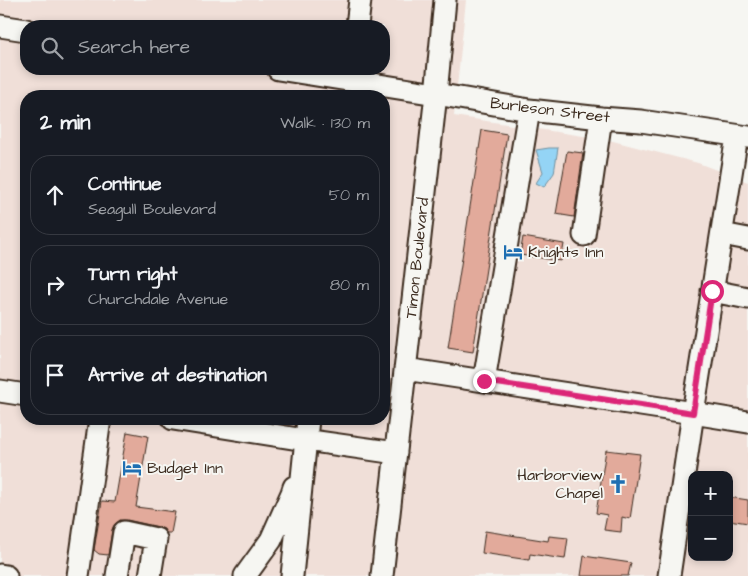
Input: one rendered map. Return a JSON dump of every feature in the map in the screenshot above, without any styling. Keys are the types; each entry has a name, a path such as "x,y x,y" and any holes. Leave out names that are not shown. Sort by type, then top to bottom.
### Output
{"street":[{"path":"358,20 360,0"},
{"name":"Timon Boulevard","path":"382,576 445,0"},
{"path":"0,26 20,29"},
{"name":"Burleson Street","path":"312,75 529,110 641,121 743,137"},
{"path":"484,381 529,110"},
{"path":"584,235 600,118"},
{"path":"669,576 712,291 743,137"},
{"path":"722,234 748,239"},
{"path":"712,291 748,294"},
{"path":"405,369 748,422"},
{"path":"0,390 20,394"},
{"path":"78,576 99,425"},
{"path":"211,425 396,453"},
{"path":"292,576 307,425"},
{"path":"245,576 271,540 292,493 305,440"},
{"path":"117,576 124,532 156,539 150,576"},
{"path":"0,575 6,576"}],"shaded area":[{"path":"0,0 466,0 454,116 609,140 698,163 748,182 748,576 0,576"}],"water":[{"path":"558,148 554,173 544,187 536,183 543,172 536,150"}],"building":[{"path":"482,130 507,134 473,352 448,348"},
{"path":"567,151 583,153 574,217 556,214"},
{"path":"523,237 564,244 561,261 520,255"},
{"name":"Budget Inn","path":"127,432 148,436 136,507 175,512 171,533 166,533 164,529 159,527 120,520 112,530 108,555 99,554 94,550 102,501 115,502"},
{"name":"Harborview Chapel","path":"606,450 640,454 630,519 622,517 621,532 604,530 607,515 596,513"},
{"path":"733,498 748,500 748,523 733,521"},
{"path":"485,531 548,541 549,536 568,538 565,559 530,554 529,560 482,553"},
{"path":"584,556 631,563 628,576 581,576"}],"place":[{"name":"Knights Inn","path":"513,252"},
{"name":"Budget Inn","path":"132,468"},
{"name":"Harborview Chapel","path":"618,484"}],"route":[{"path":"484,381 693,413 712,291"}]}
